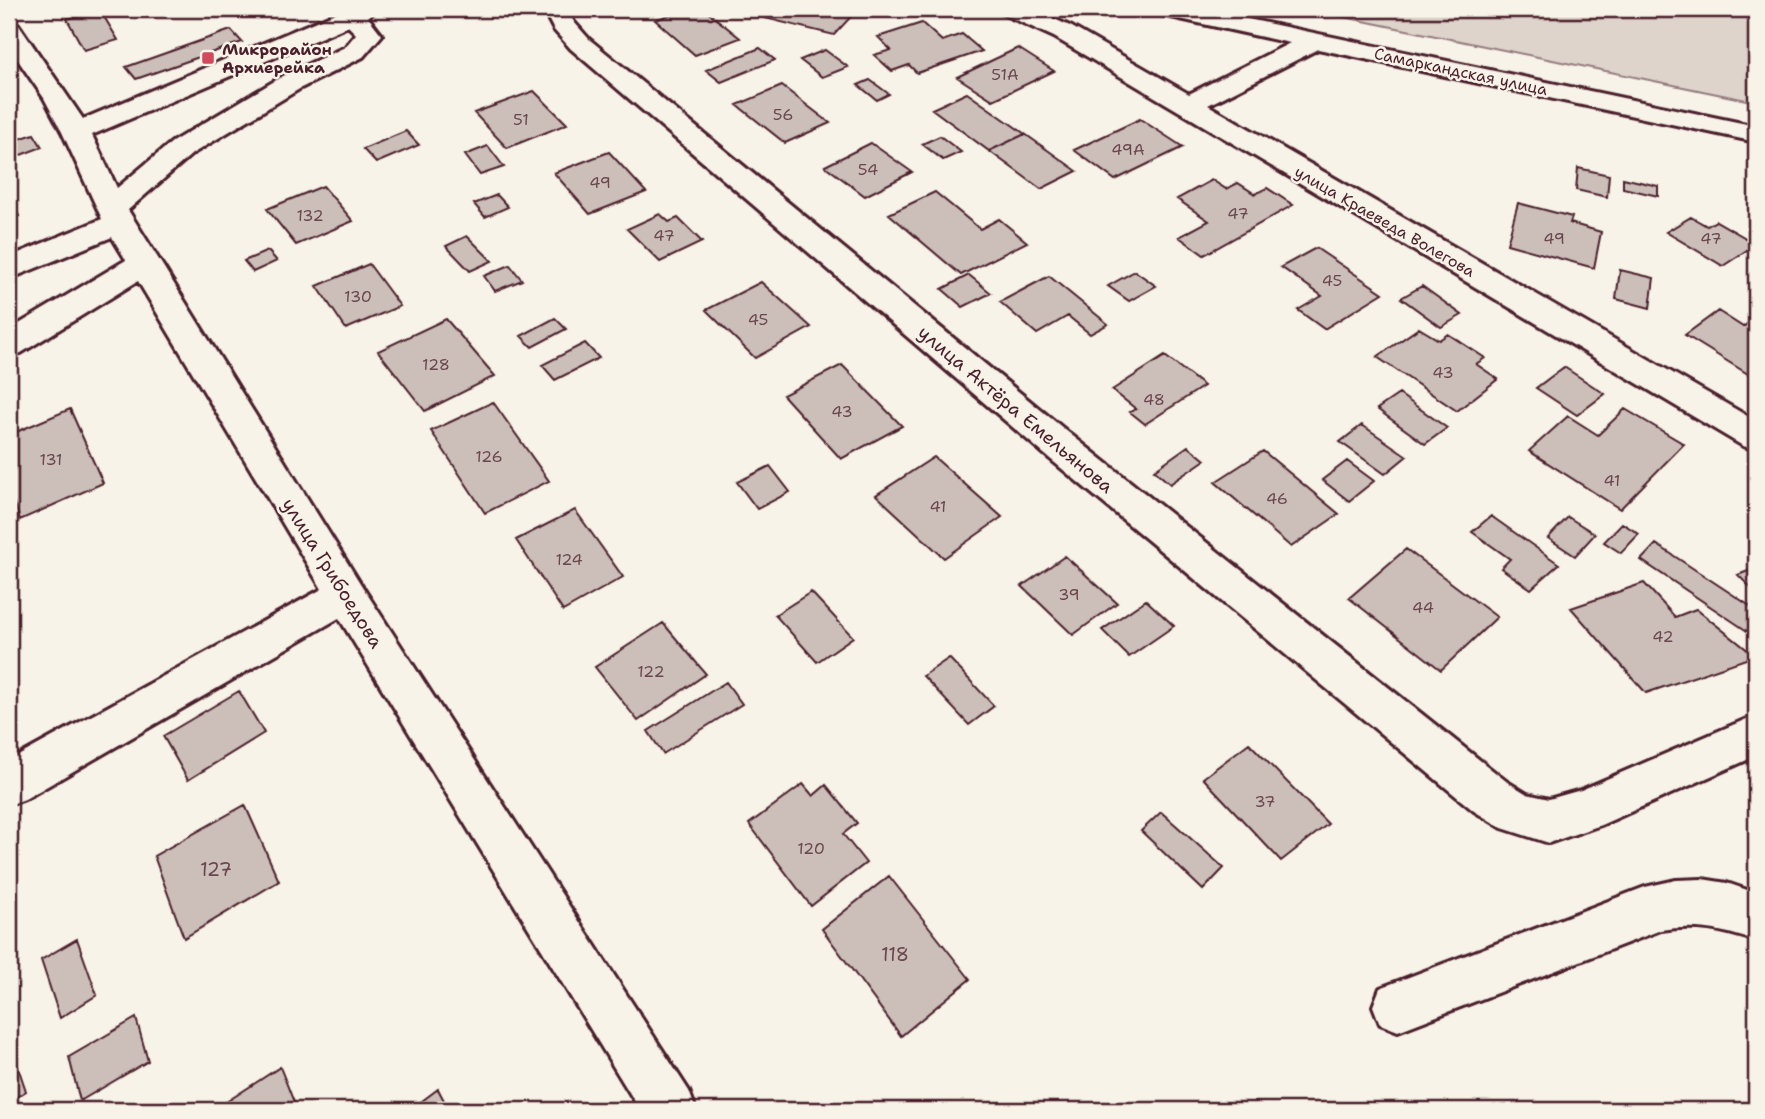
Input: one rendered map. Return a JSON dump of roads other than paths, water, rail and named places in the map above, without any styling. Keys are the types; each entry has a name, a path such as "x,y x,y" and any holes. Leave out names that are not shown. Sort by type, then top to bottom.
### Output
{"street":[{"name":"улица Актёра Емельянова","path":"555,9 563,25 591,53 1045,434 1490,796 1518,813 1549,821 1585,810 1756,735"},
{"name":"улица Краеведа Волегова","path":"1012,9 1063,32 1756,437"},
{"name":"Самаркандская улица","path":"1166,9 1756,134"},
{"path":"9,268 116,215 183,148 292,82 354,52 369,35 358,12 76,131"},
{"name":"улица Грибоедова","path":"9,29 57,99 76,131 116,215 346,595 670,1110"},
{"path":"1188,105 1315,40"},
{"path":"9,345 144,263"},
{"path":"9,784 346,595"},
{"path":"1398,1006 1646,911 1682,901 1712,903 1756,918"}],"place":[{"name":"Микрорайон Архиерейка","path":"208,58"}]}
